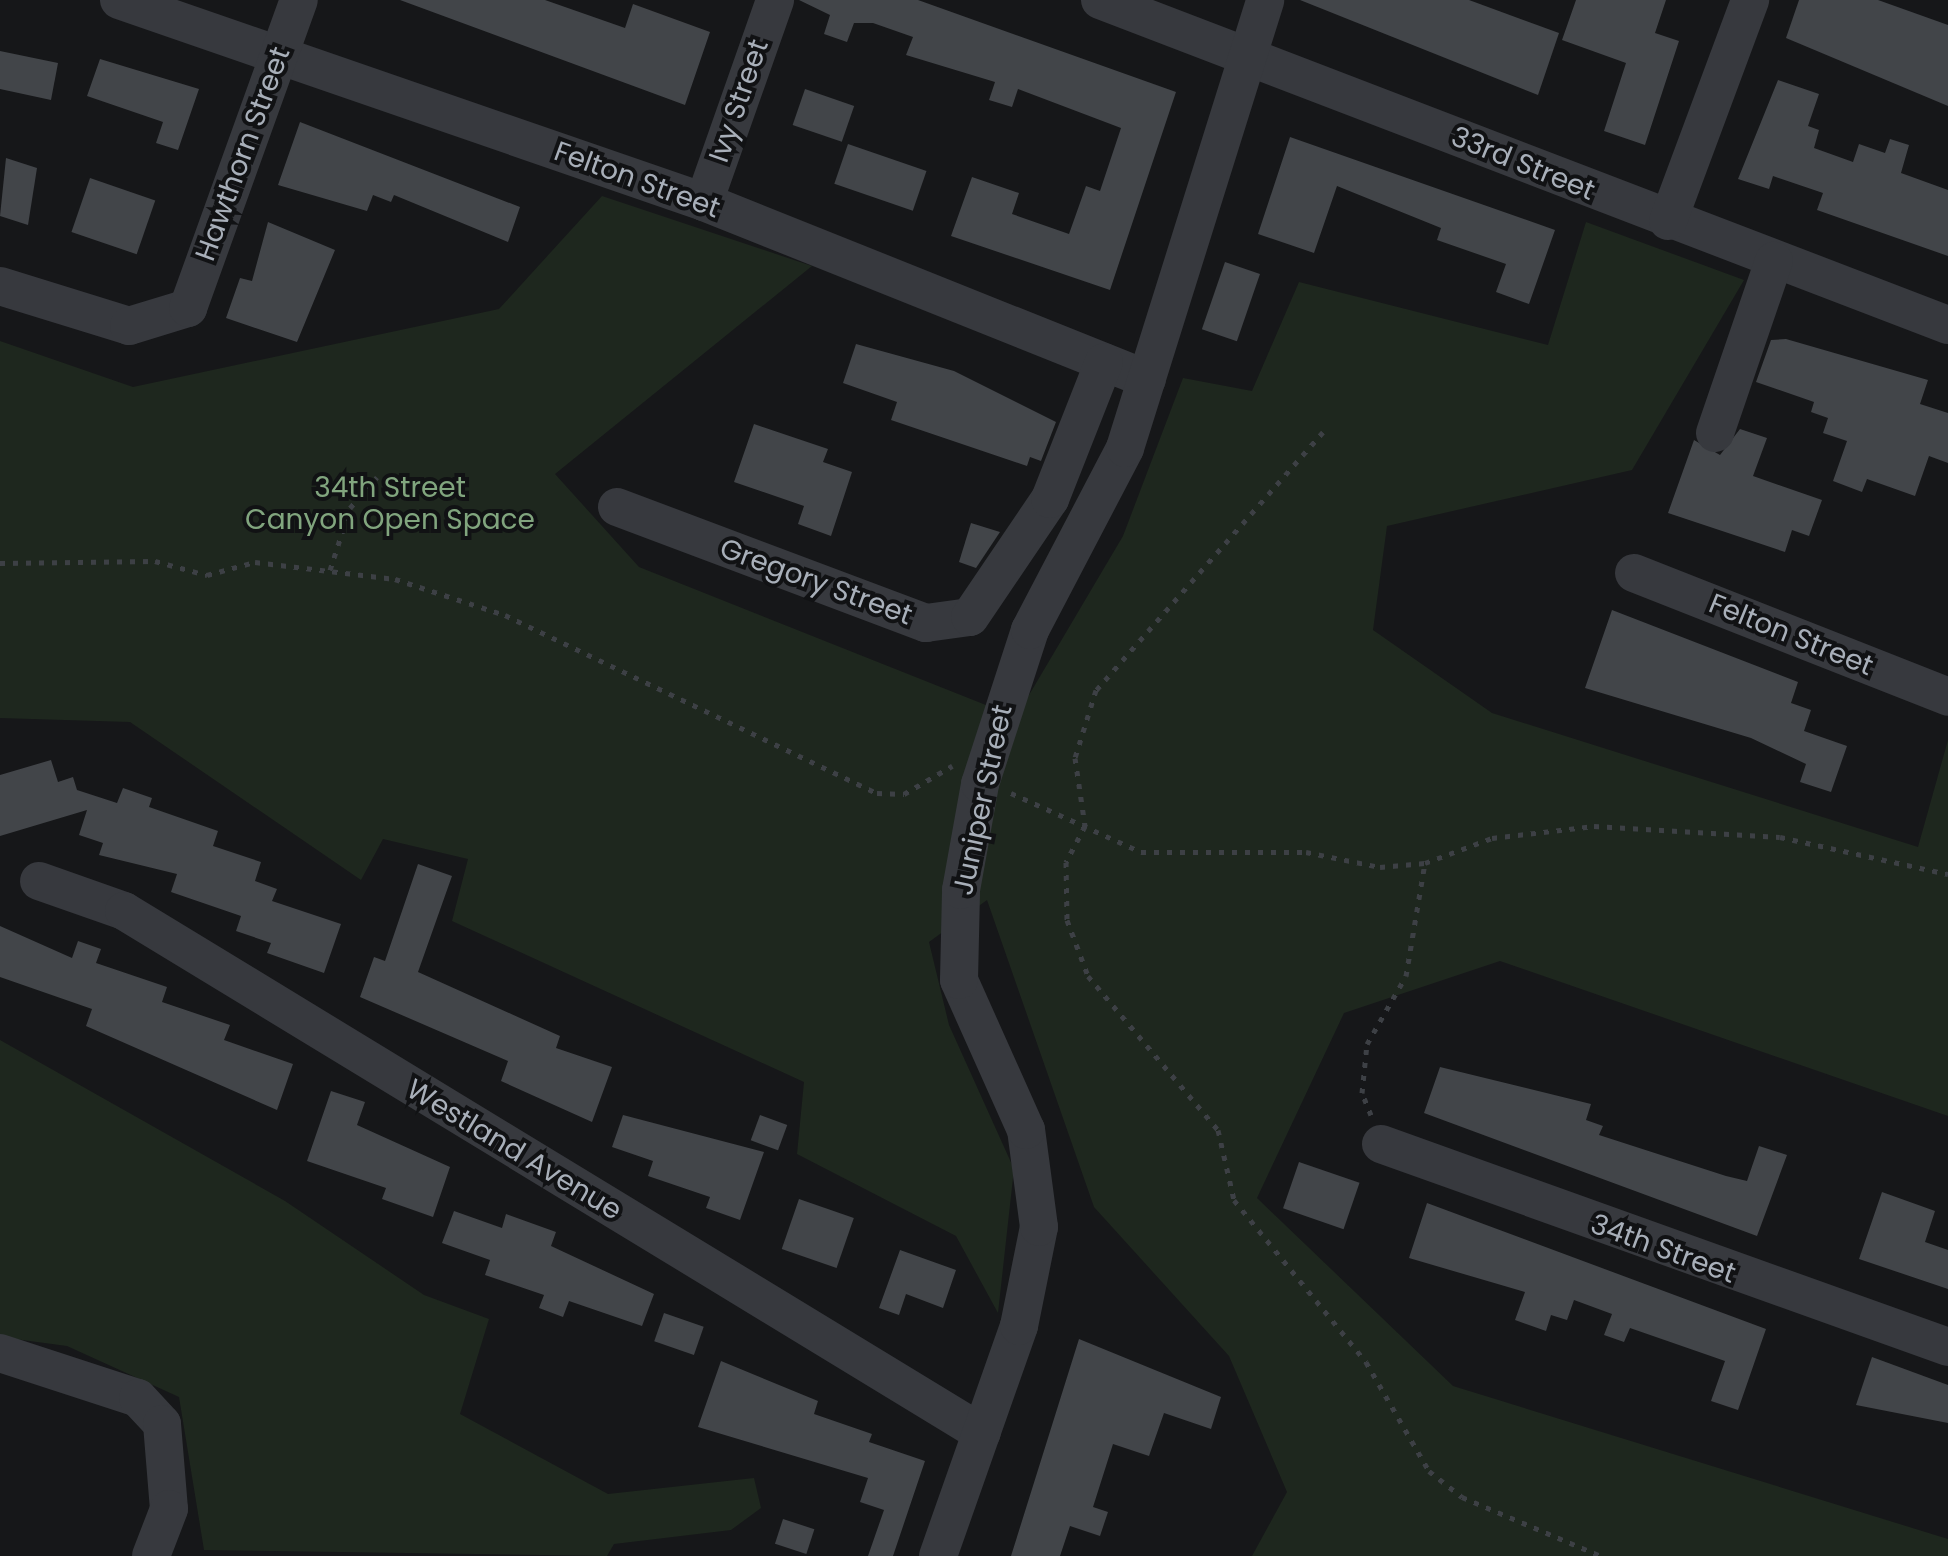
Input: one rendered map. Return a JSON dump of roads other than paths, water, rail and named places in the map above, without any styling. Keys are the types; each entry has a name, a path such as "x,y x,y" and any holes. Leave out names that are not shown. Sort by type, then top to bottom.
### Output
{"street":[{"name":"Felton Street","path":"119,0 704,202 1147,379"},
{"name":"Hawthorn Street","path":"0,286 129,326 188,308 299,0"},
{"name":"Ivy Street","path":"704,202 775,0"},
{"name":"33rd Street","path":"1100,0 1668,221 1948,325"},
{"name":"Juniper Street","path":"938,1556 982,1433 1040,1226 1026,1130 960,980 961,890 983,774 1030,630 1126,448 1265,0"},
{"path":"1668,221 1750,0"},
{"path":"1715,432 1774,260"},
{"name":"Gregory Street","path":"617,508 926,623 970,617 1050,499 1104,362"},
{"name":"Felton Street","path":"1634,573 1948,698"},
{"name":"Westland Avenue","path":"39,881 124,910 982,1433"},
{"name":"34th Street","path":"1382,1144 1948,1347"},
{"path":"0,1353 138,1398 162,1424 169,1509 151,1556"}],"park label":[{"name":"34th Street Canyon Open Space","path":"390,504"}]}
